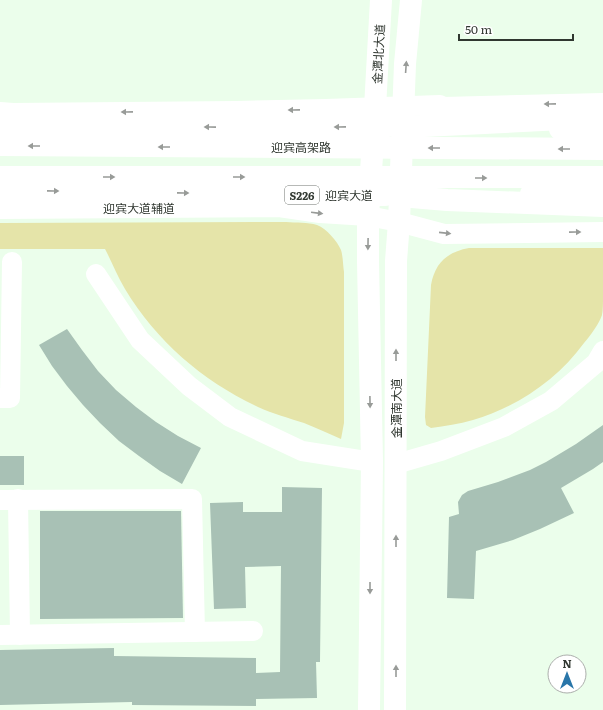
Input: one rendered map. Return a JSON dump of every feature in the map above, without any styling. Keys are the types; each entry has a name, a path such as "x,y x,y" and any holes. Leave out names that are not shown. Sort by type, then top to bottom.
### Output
{"main road":[{"name":"金潭北大道","path":"375,117 381,0"},
{"path":"403,116 411,0"},
{"path":"403,116 442,128 603,129"},
{"name":"金潭南大道","path":"396,710 396,261 403,116"},
{"path":"0,124 308,128 375,117 603,117"},
{"name":"金潭南大道","path":"370,710 372,462 368,261 369,205 375,117"},
{"name":"迎宾高架路","path":"0,145 603,149"},
{"path":"0,177 603,177"},
{"name":"迎宾大道","path":"0,190 315,196 369,205 400,196 603,193"},
{"path":"400,196 447,200 603,206"}],"street":[{"path":"403,116 440,105 444,107 603,103"},
{"path":"0,112 236,111 375,117"},
{"name":"迎宾大道辅道","path":"0,209 279,207 320,213 369,205 399,222 444,234 603,232"},
{"path":"0,398 10,398 12,262"},
{"path":"96,274 140,340 189,386 230,417 302,451 372,462"},
{"path":"396,464 441,451 504,427 551,402 596,363 603,351"},
{"path":"20,634 9,500 192,499 195,632"},
{"path":"0,635 253,631"}],"shaded area":[{"path":"0,223 310,223 321,227 334,239 342,252 344,272 344,423 341,439 304,423 258,407 238,397 200,372 167,343 138,308 122,284 105,249 0,249"},
{"path":"469,248 603,248 602,315 589,337 561,369 549,380 520,400 505,408 473,420 431,428 426,425 425,417 431,285 436,270 443,260 454,252"}],"building":[{"path":"67,329 98,371 116,390 156,422 201,448 182,484 160,471 119,441 83,405 52,366 39,345"},
{"path":"603,425 603,462 561,488 574,513 513,540 476,551 474,599 447,598 449,517 459,514 458,502 462,495 468,491 530,470 576,444"},
{"path":"0,456 24,456 24,485 0,485"},
{"path":"282,487 322,488 320,662 316,662 317,698 256,699 256,706 132,705 132,702 0,705 0,650 114,648 114,656 256,658 256,673 280,672 281,566 245,567 246,608 214,609 210,503 243,502 243,512 282,512"},
{"path":"40,511 181,511 183,618 40,619"}]}
